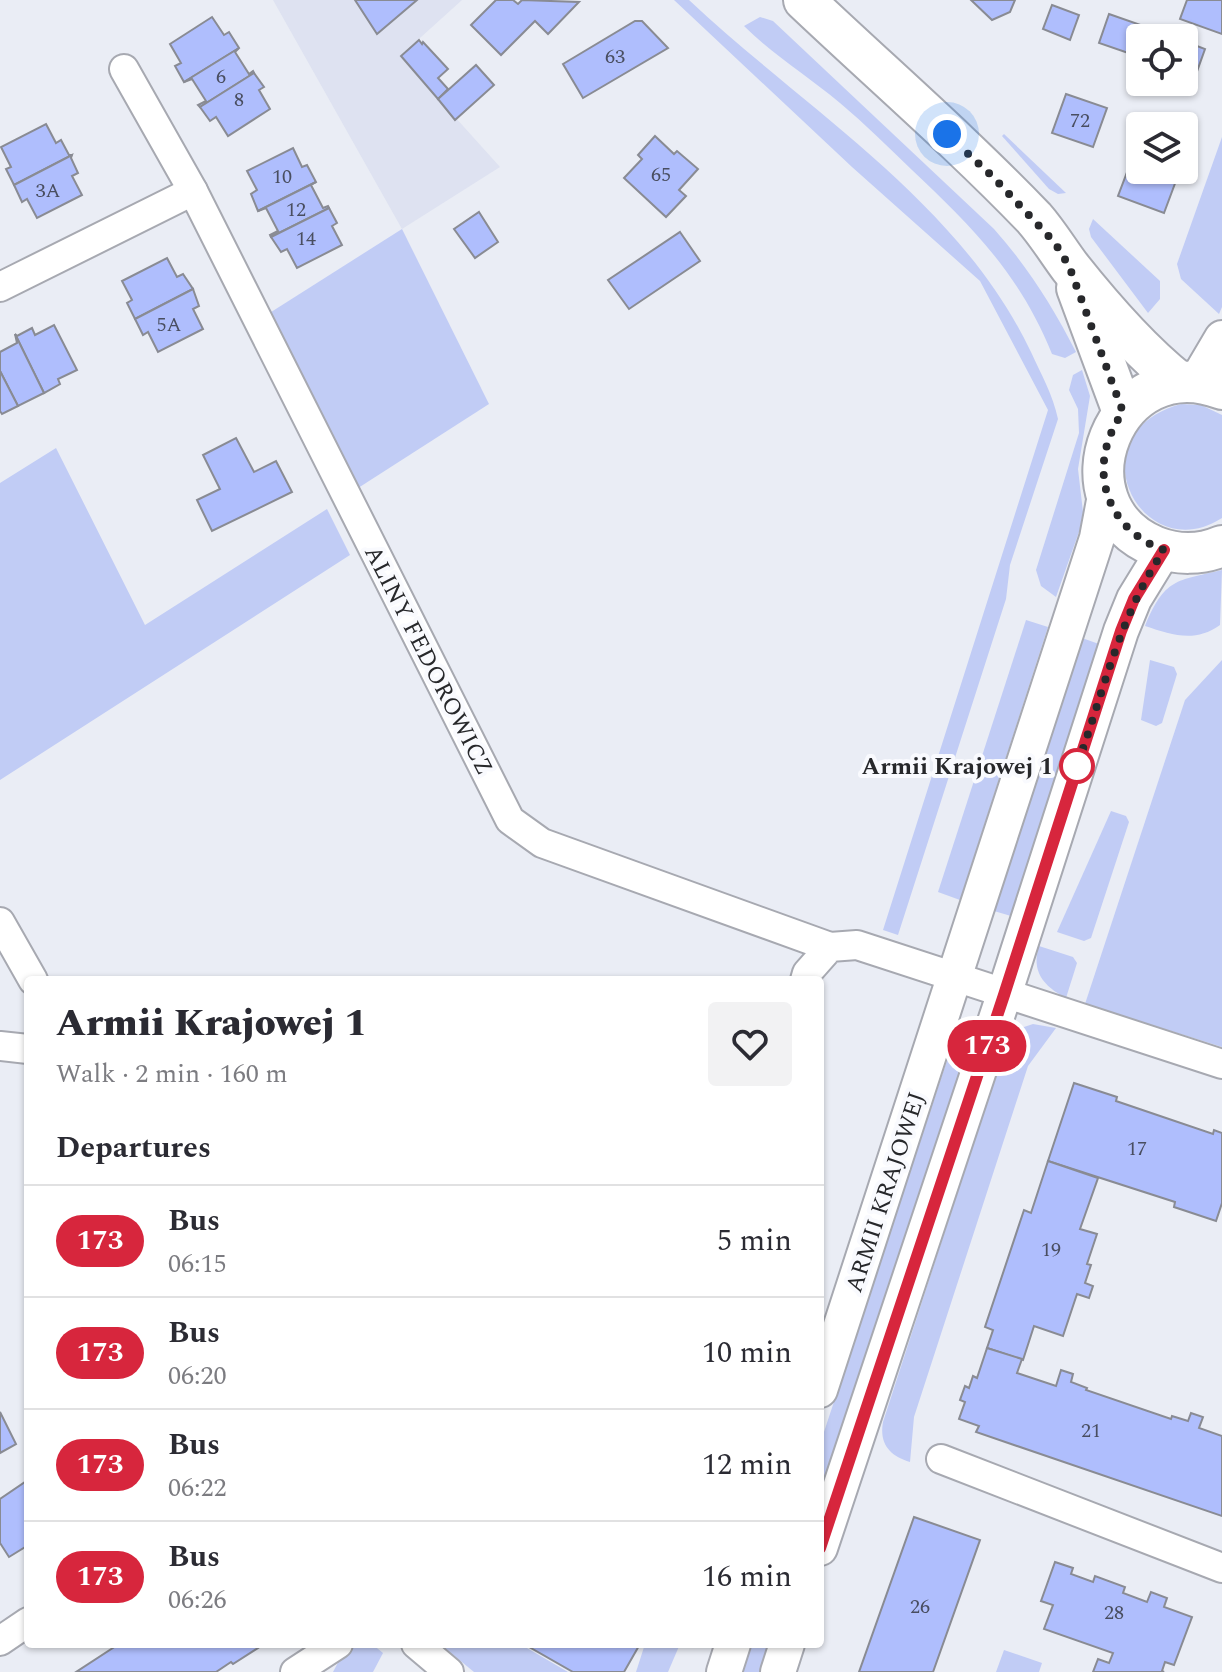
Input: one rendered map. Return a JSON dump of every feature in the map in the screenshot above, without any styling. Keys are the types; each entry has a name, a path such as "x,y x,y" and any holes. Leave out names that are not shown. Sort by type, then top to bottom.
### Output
{"main road":[{"path":"804,0 994,178 1055,243 1069,266 1150,359 1199,384"},
{"path":"1069,266 1123,412"},
{"path":"1199,384 1154,389 1123,412 1105,448 1106,490 1123,523 1142,540 1164,550 1190,553 1222,546"}],"street":[{"name":"ALINY FEDOROWICZ","path":"124,69 193,191 510,820 542,843 830,947 857,945 1004,995"},
{"path":"0,287 193,191"},
{"path":"1199,384 1222,338"},
{"name":"ARMII KRAJOWEJ","path":"824,1378 1097,538 1106,490"},
{"path":"824,1536 1121,631 1134,599 1164,550"},
{"path":"0,922 31,976"},
{"path":"806,976 830,947"},
{"path":"1004,995 1222,1064"},
{"path":"0,1046 24,1049"},
{"path":"941,1459 1222,1568"},
{"path":"0,1641 24,1625"},
{"path":"309,1668 333,1648"},
{"path":"421,1648 449,1672"},
{"path":"724,1672 732,1648"},
{"path":"778,1672 786,1648"}],"shaded area":[{"path":"273,0 462,0 400,56 500,167 402,229"},
{"path":"674,0 689,0 830,120 922,204 964,249 1000,298 1031,352 1058,419 1010,565 1006,599 898,935 883,930 1048,410 980,281 852,167"},
{"path":"760,17 773,21 994,229 1039,288 1076,352 1065,358 1052,354 1025,299 974,232 858,119 744,26"},
{"path":"1004,134 1066,193 1058,194 1049,189 1002,136"},
{"path":"1222,137 1222,307 1219,314 1181,279 1177,264"},
{"path":"1093,219 1160,281 1160,299 1148,313 1091,237 1089,229"},
{"path":"402,229 489,404 355,490 268,314"},
{"path":"1082,370 1090,396 1078,469 1083,512 1056,597 1041,586 1036,570 1079,433 1078,409 1069,390 1073,375"},
{"path":"1181,404 1201,405 1222,415 1222,518 1193,529 1166,526 1145,513 1130,492 1125,467 1130,442 1148,420"},
{"path":"56,448 145,625 327,509 350,555 0,780 0,483"},
{"path":"1222,570 1220,625 1192,636 1145,626 1159,599 1174,584"},
{"path":"1026,620 1048,627 960,900 938,892"},
{"path":"1082,638 1099,644 1011,916 994,911"},
{"path":"1150,660 1174,667 1177,674 1162,723 1156,726 1141,720"},
{"path":"1222,660 1222,1047 1085,1004 1185,700"},
{"path":"1111,811 1126,816 1129,822 1091,938 1084,941 1057,932"},
{"path":"1039,946 1073,957 1077,963 1066,998 1041,977 1037,963"},
{"path":"1033,1024 1056,1028 1028,1066 914,1417 910,1462 888,1448 883,1437 883,1422 1005,1046 1021,1028"},
{"path":"956,1033 969,1037 967,1054 824,1487 824,1432"},
{"path":"353,1648 377,1648 383,1653 373,1672 333,1672 342,1655"},
{"path":"445,1648 527,1648 568,1672 474,1672"},
{"path":"644,1648 678,1648 668,1672 636,1672"},
{"path":"751,1648 769,1648 761,1672 742,1672"},
{"path":"1004,1650 1042,1663 1039,1672 996,1672"}],"building":[{"path":"355,0 417,0 377,34"},
{"path":"496,0 513,0 518,4 522,0 579,2 548,34 535,21 501,55 471,25"},
{"path":"971,0 1015,0 1010,12 992,20"},
{"path":"1187,0 1222,0 1222,34 1180,19"},
{"path":"1052,5 1079,15 1070,40 1043,29"},
{"path":"1109,14 1138,24 1126,24 1126,52 1099,43"},
{"path":"212,17 224,35 229,32 239,48 184,82 175,66 181,63 170,44"},
{"path":"635,21 642,21 668,48 583,98 563,64"},
{"path":"419,40 448,69 438,78 448,89 438,99 401,56"},
{"path":"1198,46 1205,49 1198,69"},
{"path":"239,48 235,52 249,74 254,73 200,107 198,105 206,101 192,79 184,82"},
{"path":"476,65 494,85 455,120 438,99"},
{"path":"254,73 264,87 259,90 270,109 228,136 216,117 210,121 200,107"},
{"path":"1066,94 1107,108 1093,147 1052,133"},
{"path":"46,124 56,143 61,140 69,155 72,155 14,185 6,169 11,167 1,147"},
{"path":"655,136 674,154 677,151 698,169 679,190 686,196 666,217 624,178 642,159 638,155"},
{"path":"293,148 302,167 307,165 316,182 258,211 251,194 257,190 247,171"},
{"path":"72,155 78,173 72,176 82,195 37,218 27,199 22,202 14,185"},
{"path":"1126,175 1126,184 1175,184 1164,213 1118,196"},
{"path":"316,182 311,185 323,208 329,208 271,237 278,231 266,208 258,211"},
{"path":"329,208 337,223 332,226 342,245 297,268 287,249 281,252 271,237"},
{"path":"479,212 498,242 475,258 454,229"},
{"path":"680,232 700,261 629,309 608,280"},
{"path":"167,258 177,277 183,274 193,289 135,319 127,303 132,300 122,281"},
{"path":"193,289 199,306 193,309 203,329 158,352 148,332 143,335 135,319"},
{"path":"54,325 77,370 58,379 60,384 44,393 15,334 17,336 32,328 35,335"},
{"path":"15,334 44,393 18,406 0,371 0,352 17,343"},
{"path":"0,371 18,406 2,414 0,411"},
{"path":"236,438 254,472 276,461 292,492 212,531 197,500 220,489 203,455"},
{"path":"1074,1083 1117,1097 1116,1101 1213,1134 1214,1130 1222,1133 1222,1203 1216,1221 1174,1207 1175,1202 1048,1161"},
{"path":"1048,1161 1098,1178 1080,1229 1097,1234 1087,1264 1091,1265 1085,1283 1093,1286 1089,1298 1077,1294 1063,1336 1034,1326 1023,1360 987,1348 993,1330 985,1327 1024,1210 1031,1213"},
{"path":"987,1348 1022,1359 1017,1373 1056,1386 1061,1370 1073,1374 1071,1382 1086,1390 1171,1419 1172,1416 1188,1421 1191,1413 1203,1417 1199,1428 1222,1436 1222,1516 976,1432 979,1426 959,1419 965,1402 960,1400 965,1386 969,1388 973,1376 977,1378"},
{"path":"0,1412 16,1444 0,1453"},
{"path":"24,1483 24,1548 9,1557 0,1543 0,1499"},
{"path":"914,1517 980,1540 933,1672 859,1672"},
{"path":"1055,1562 1073,1568 1071,1574 1093,1582 1095,1576 1125,1587 1123,1593 1147,1602 1151,1592 1167,1598 1164,1607 1192,1617 1174,1665 1165,1662 1164,1672 1093,1672 1098,1659 1109,1663 1113,1653 1044,1629 1053,1605 1041,1601"},
{"path":"113,1648 258,1648 216,1672 76,1672"},
{"path":"531,1648 638,1648 624,1672 573,1672"}],"bus line":[{"name":"173","path":"824,1536 1121,631 1146,576 1164,550"}],"place":[{"name":"Armii Krajowej 1","path":"1077,766"}],"route":[{"path":"947,134 1036,220 1069,266 1123,412 1105,448 1103,476 1110,502 1132,532 1164,550 1146,576 1121,631 1077,766"}]}
